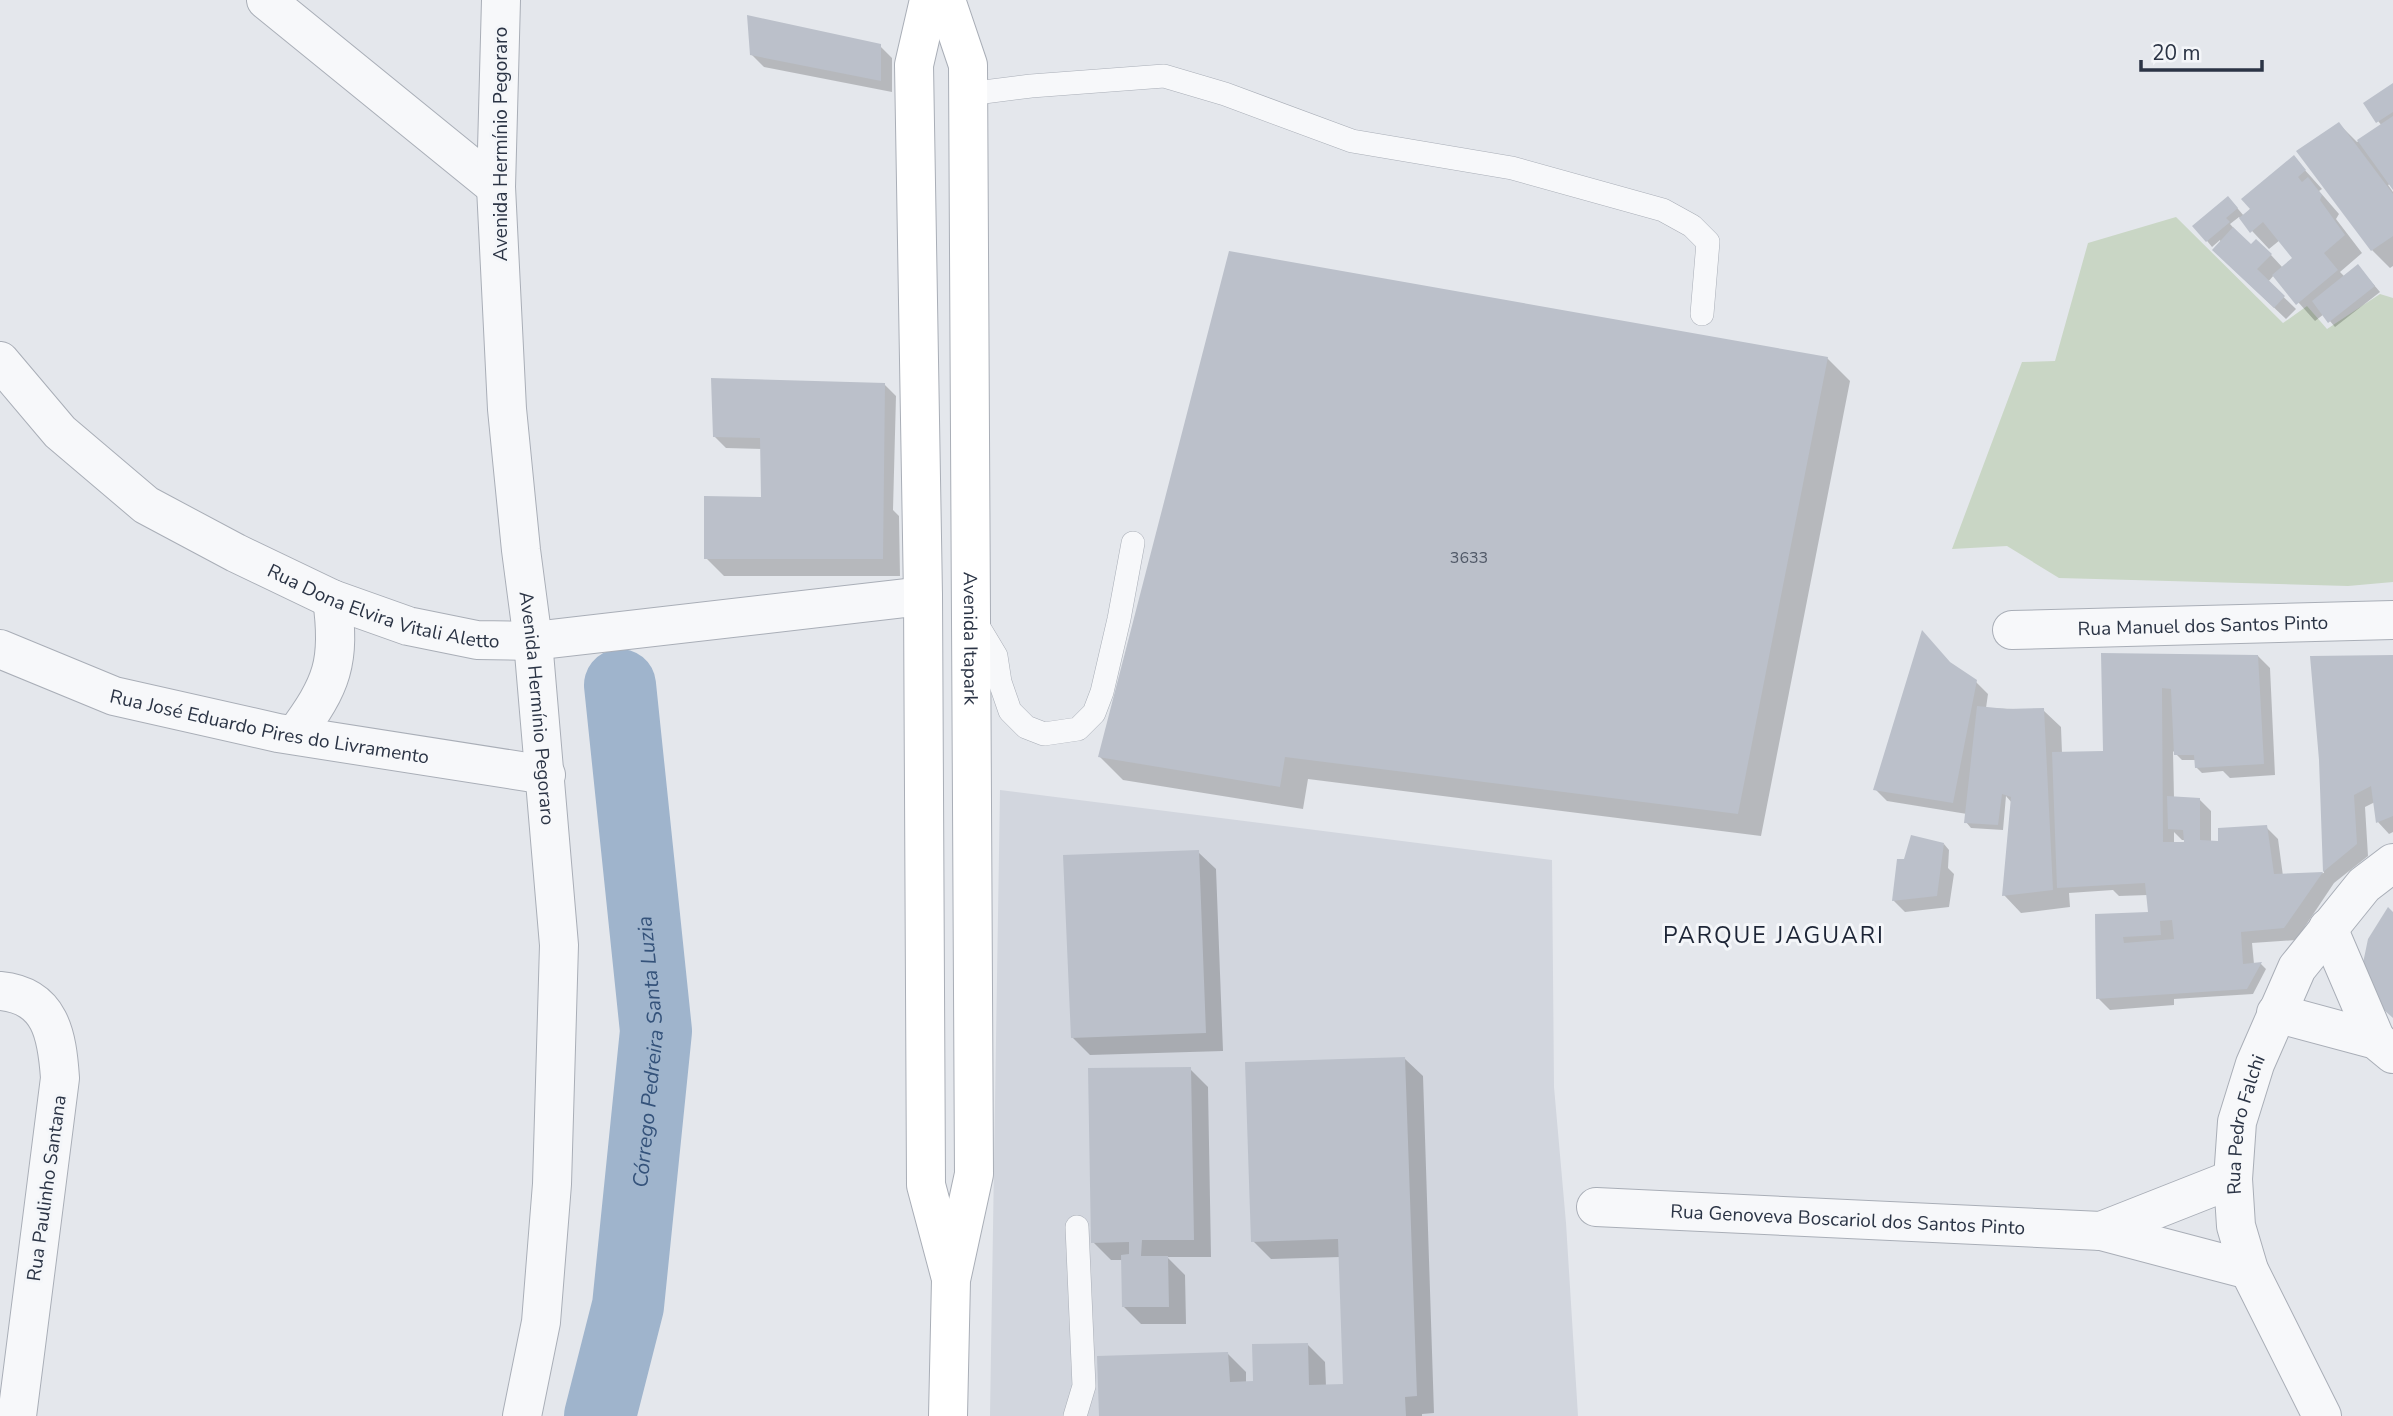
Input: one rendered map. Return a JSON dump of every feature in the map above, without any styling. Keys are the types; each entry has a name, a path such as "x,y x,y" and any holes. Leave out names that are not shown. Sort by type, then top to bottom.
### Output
{"main road":[{"name":"Avenida Itapark","path":"929,0 914,65 923,596 926,1185 951,1280"},
{"name":"Avenida Itapark","path":"946,0 968,65 974,1174 951,1280 948,1416"}],"street":[{"path":"266,0 496,187"},
{"name":"Avenida Hermínio Pegoraro","path":"501,0 496,187 507,409 533,641 559,945 552,1184 541,1322 522,1416"},
{"name":"Rua Dona Elvira Vitali Aletto","path":"0,361 60,432 146,505 236,553 332,598 408,626 477,640 533,641 923,596"},
{"path":"295,736 319,701 332,671 336,627 332,598"},
{"name":"Rua Manuel dos Santos Pinto","path":"2012,630 2393,620"},
{"name":"Rua José Eduardo Pires do Livramento","path":"0,649 114,696 295,736 546,775"},
{"name":"Rua Pedro Falchi","path":"2322,1416 2249,1270 2236,1226 2233,1179 2237,1122 2255,1064 2297,968 2364,885 2393,863"},
{"path":"2328,928 2385,1047"},
{"name":"Rua Paulinho Santana","path":"0,991 18,993 33,1003 47,1018 57,1046 60,1078 17,1416"},
{"path":"2276,1013 2385,1047"},
{"name":"Rua Genoveva Boscariol dos Santos Pinto","path":"2101,1231 2233,1179"},
{"name":"Rua Genoveva Boscariol dos Santos Pinto","path":"1596,1207 2101,1231 2249,1270"}],"lane":[{"path":"968,94 1031,86 1164,76 1225,94 1352,141 1512,168 1663,210 1692,226 1708,242 1702,314"},
{"path":"970,614 996,656 1000,682 1010,711 1026,727 1044,734 1078,729 1094,713 1102,692 1133,543"},
{"path":"1076,1416 1084,1386 1077,1227"}],"shaded area":[{"path":"1000,790 1552,860 1554,1087 1578,1416 990,1416"}],"green space":[{"path":"2176,217 2283,323 2307,306 2327,329 2380,294 2393,298 2393,582 2348,586 2059,578 2007,546 1952,549 2022,362 2055,361 2088,243"}],"building":[{"path":"747,15 881,44 881,81 750,55"},
{"path":"2393,83 2393,112 2376,123 2363,103"},
{"path":"2393,116 2393,190 2357,140"},
{"path":"2339,122 2393,194 2393,236 2371,251 2296,151"},
{"path":"2294,155 2306,170 2298,177 2302,182 2308,177 2322,195 2320,200 2345,235 2324,253 2338,270 2296,305 2272,275 2292,258 2263,222 2250,233 2239,218 2250,209 2241,199"},
{"path":"2228,196 2238,208 2226,218 2230,222 2206,242 2192,226"},
{"path":"2233,227 2251,244 2256,239 2272,254 2257,269 2285,296 2274,308 2212,250"},
{"path":"1229,251 1828,357 1738,814 1285,757 1280,787 1098,757"},
{"path":"2358,264 2375,286 2328,323 2312,301"},
{"path":"711,378 885,383 883,559 704,559 704,496 761,497 760,438 713,437"},
{"path":"1922,630 1950,662 1977,680 1953,803 1873,790"},
{"path":"2101,653 2258,655 2264,764 2195,768 2194,755 2174,755 2171,689 2162,688 2163,842 2184,842 2183,830 2168,829 2167,796 2200,798 2200,840 2218,841 2218,828 2267,825 2274,874 2323,872 2284,928 2241,932 2243,964 2262,962 2247,989 2096,999 2095,914 2148,912 2145,883 2057,888 2052,752 2103,751","holes":["2172,920 2174,939 2124,943 2123,937 2161,935 2160,921"]},
{"path":"2393,655 2393,816 2376,823 2371,786 2354,795 2357,844 2323,872 2319,760 2310,656"},
{"path":"1977,706 2007,709 2044,708 2053,890 2002,896 2011,797 2002,794 1998,825 1964,823"},
{"path":"1911,835 1944,843 1937,896 1892,901 1897,859 1904,859"},
{"path":"1199,850 1206,1033 1071,1038 1063,855"},
{"path":"2388,907 2393,912 2393,1018 2384,1010 2363,963 2368,939"},
{"path":"1405,1057 1417,1396 1405,1397 1406,1416 1099,1416 1097,1356 1228,1352 1230,1382 1253,1381 1252,1344 1308,1343 1309,1385 1343,1384 1338,1239 1251,1242 1245,1062"},
{"path":"1191,1067 1194,1240 1142,1240 1141,1256 1168,1256 1169,1307 1122,1307 1121,1255 1129,1254 1129,1242 1091,1243 1088,1068"}],"waterway":[{"name":"Córrego Pedreira Santa Luzia","path":"600,1416 628,1306 656,1031 620,685"}],"district":[{"name":"PARQUE JAGUARI","path":"1774,935"}]}
